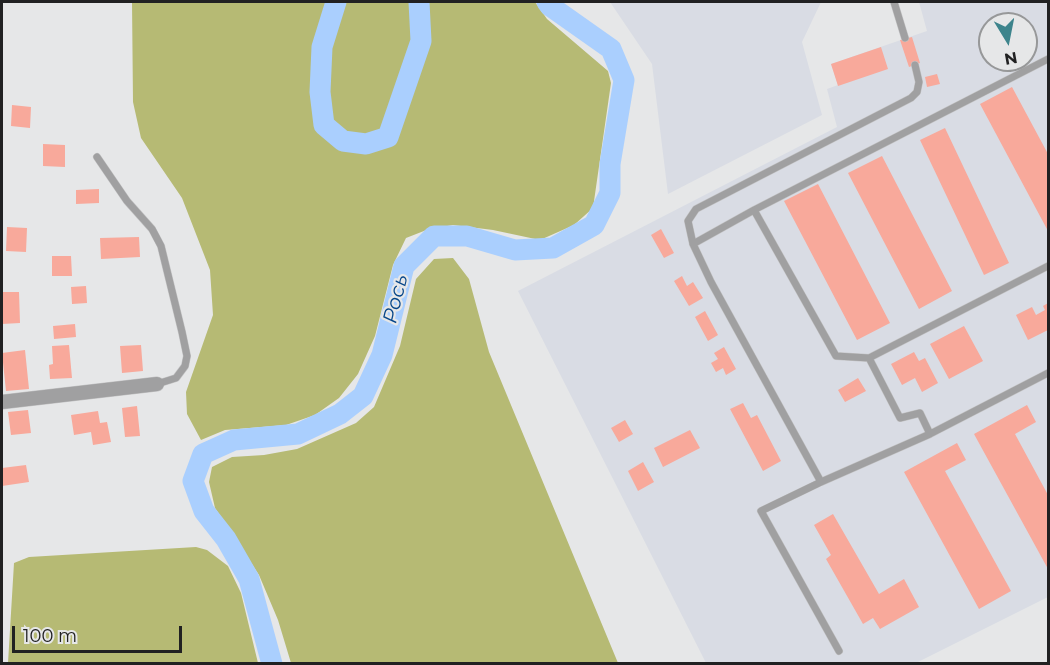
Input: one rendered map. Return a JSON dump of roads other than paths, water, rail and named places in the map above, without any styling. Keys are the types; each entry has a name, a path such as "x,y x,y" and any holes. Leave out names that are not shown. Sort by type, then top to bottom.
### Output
{"street":[{"path":"2,402 157,384"}],"lane":[{"path":"894,2 905,39"},
{"path":"693,244 754,210 1048,59"},
{"path":"821,482 711,282 693,244 688,221 696,209 911,98 917,92 920,82 915,65"},
{"path":"97,157 127,201 152,229 161,246 187,356 176,378 157,384"},
{"path":"754,210 836,356 869,358 1048,266"},
{"path":"869,358 900,418 920,413 930,434"},
{"path":"839,651 761,511 930,434 1048,373"}],"waterway":[{"name":"Рось","path":"336,2 322,47 320,92 324,125 343,141 366,144 388,137 421,41 419,2"},
{"name":"Рось","path":"272,664 249,579 226,539 204,511 193,481 203,454 234,440 298,434 340,414 363,396 382,355 404,266 434,236 467,236 515,250 553,248 594,225 610,193 610,164 624,80 611,49 547,2"}]}
